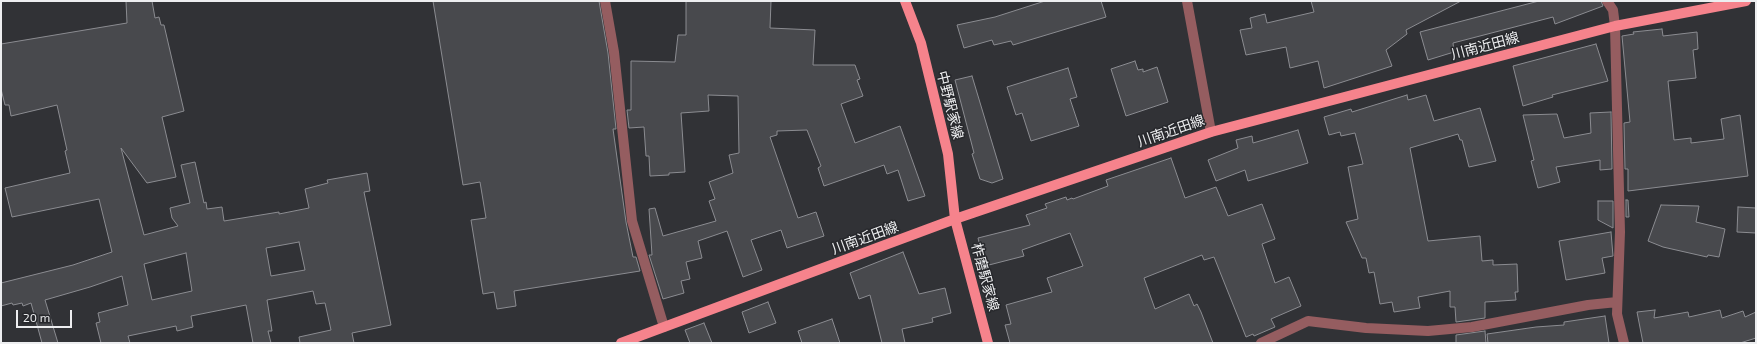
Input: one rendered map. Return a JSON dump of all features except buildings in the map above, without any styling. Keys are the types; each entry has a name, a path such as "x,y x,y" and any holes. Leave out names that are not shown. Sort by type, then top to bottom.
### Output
{"main road":[{"name":"中野駅家線","path":"904,1 921,43 948,154 956,219"},
{"name":"川南近田線","path":"621,343 956,219 1211,132 1615,26 1746,1"},
{"name":"柞磨駅家線","path":"956,219 988,343"}],"street":[{"path":"605,1 615,60 632,221 664,327"},
{"path":"1187,1 1211,132"},
{"path":"1606,1 1613,10 1615,26 1620,232 1617,314 1624,343"},
{"path":"1261,343 1308,322 1366,328 1428,331 1472,327 1588,305 1617,302"}]}
